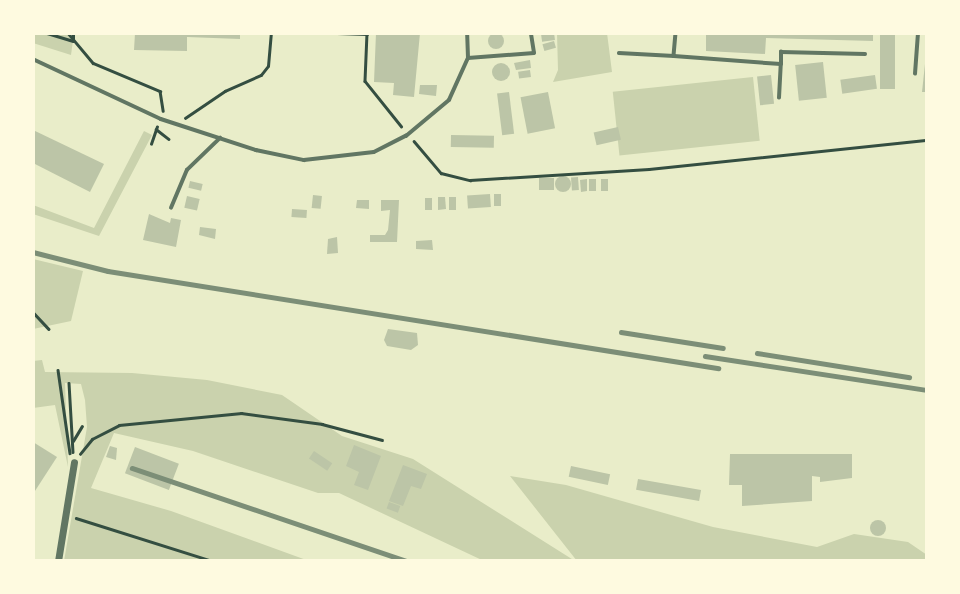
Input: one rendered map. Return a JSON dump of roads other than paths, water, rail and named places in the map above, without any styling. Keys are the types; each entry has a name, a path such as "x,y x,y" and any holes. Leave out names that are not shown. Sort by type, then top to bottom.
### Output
{"street":[{"path":"58,561 74,462"}],"lane":[{"path":"33,59 161,119 304,160 374,152 408,134 449,100 468,58 467,33"},
{"path":"468,58 534,54 531,33"},
{"path":"674,56 676,33"},
{"path":"915,74 918,33"},
{"path":"779,98 781,52 865,54"},
{"path":"620,53 780,64"},
{"path":"171,208 187,170 220,138"}],"railway":[{"path":"33,252 108,271 718,368"},
{"path":"621,332 723,348"},
{"path":"757,353 909,377"},
{"path":"705,356 927,390"},
{"path":"132,468 406,561"}]}
